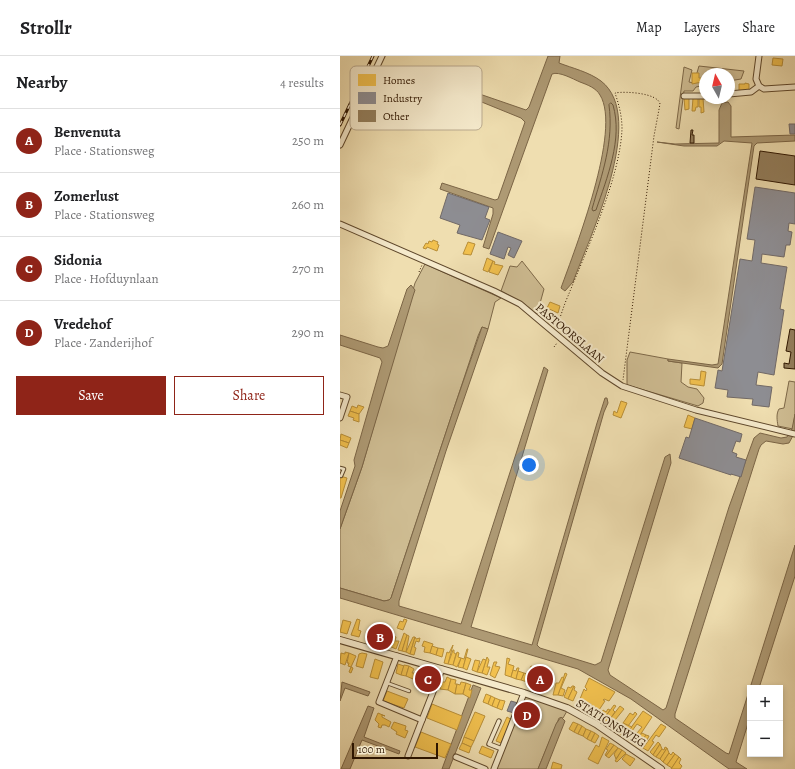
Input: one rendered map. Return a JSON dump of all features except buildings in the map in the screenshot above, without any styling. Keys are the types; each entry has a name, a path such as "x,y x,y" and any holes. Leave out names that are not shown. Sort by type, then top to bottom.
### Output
{"street":[{"path":"377,66 382,56"},
{"path":"759,56 756,79 759,86 764,89 795,87"},
{"path":"735,93 751,92 759,86"},
{"path":"684,96 699,96"},
{"path":"340,145 350,124"},
{"name":"PASTOORSLAAN","path":"340,224 494,291 520,304 602,373 622,386 696,410 795,434"},
{"path":"340,395 347,397 340,418"},
{"name":"STATIONSWEG","path":"340,640 524,693 578,714 661,769"},
{"path":"397,656 379,702 421,724"},
{"path":"408,756 442,669"},
{"path":"494,769 524,693"},
{"path":"499,721 489,744 502,749"},
{"path":"456,757 485,769"}],"lane":[{"path":"340,468 344,469 341,476"},
{"path":"387,683 409,691"}],"path":[{"path":"553,331 563,312 567,297 601,210 614,169 622,129 620,106 615,93 622,91 654,97 660,101 660,104 654,136 622,386"},
{"path":"419,272 424,260"}],"shaded area":[{"path":"699,66 717,68 699,68 699,86 696,87 693,91 684,91 679,129 676,128 684,67 692,70 689,82 694,83"},
{"path":"735,70 744,71 741,79 735,80"},
{"path":"522,261 544,289 537,314 523,303 501,291 510,266 517,267"},
{"path":"425,264 501,298 495,302 488,329 482,327 478,336 391,598 384,601 340,588 340,529 362,467 415,283"},
{"path":"630,352 682,363 681,382 688,387 697,389 704,398 703,403 698,406 627,385 627,360"},
{"path":"789,381 795,382 795,414 793,429 778,426 777,419 779,409 784,408"},
{"path":"524,696 567,711 563,718 559,718 538,769 496,769"}],"water":[{"path":"548,56 560,56 559,63 586,73 601,81 614,98 619,121 617,149 611,178 591,237 573,282 565,291 561,288 594,190 601,161 605,134 605,112 600,95 594,89 562,74 552,74 489,249 483,247 493,214 493,208 440,189 442,183 495,200 498,199 525,122 521,118 482,102 482,95 526,110 529,107"},
{"path":"722,104 730,104 731,106 731,137 795,135 795,141 757,143 754,146 722,364 718,368 668,361 668,359 712,365 718,364 752,143 724,141 717,146 684,146 657,142 675,144 719,143 719,110"},
{"path":"411,285 415,290 362,467 340,529 340,511 355,466 354,460 382,362 380,358 340,345 340,335 378,347 383,348 388,346 407,289"},
{"path":"482,327 488,329 446,451 399,601 399,606 461,624 544,367 548,370 471,627 532,645 597,423 605,398 607,398 608,403 604,412 537,645 540,648 595,665 601,662 665,457 670,454 671,463 608,670 610,675 663,710 666,708 729,507 754,438 760,433 781,438 787,437 792,429 795,414 795,432 789,443 783,444 766,441 759,449 675,714 675,718 729,754 747,697 747,727 736,762 747,769 729,769 631,699 578,669 340,598 340,588 384,601 391,598"},
{"path":"795,545 795,576 760,685 751,685"},
{"path":"342,682 370,692 368,696 345,688 340,701"},
{"path":"473,685 481,688 449,769 442,769"},
{"path":"368,706 374,708 364,737 400,751 399,754 362,740 350,769 341,769"},
{"path":"561,717 565,721 546,769 538,769 556,724"}],"railway":[{"path":"368,66 373,56"},
{"path":"340,125 350,104"}],"place":[{"name":"Zomerlust","path":"380,637"},
{"name":"Sidonia","path":"428,679"},
{"name":"Benvenuta","path":"540,679"},
{"name":"Vredehof","path":"527,715"}]}
